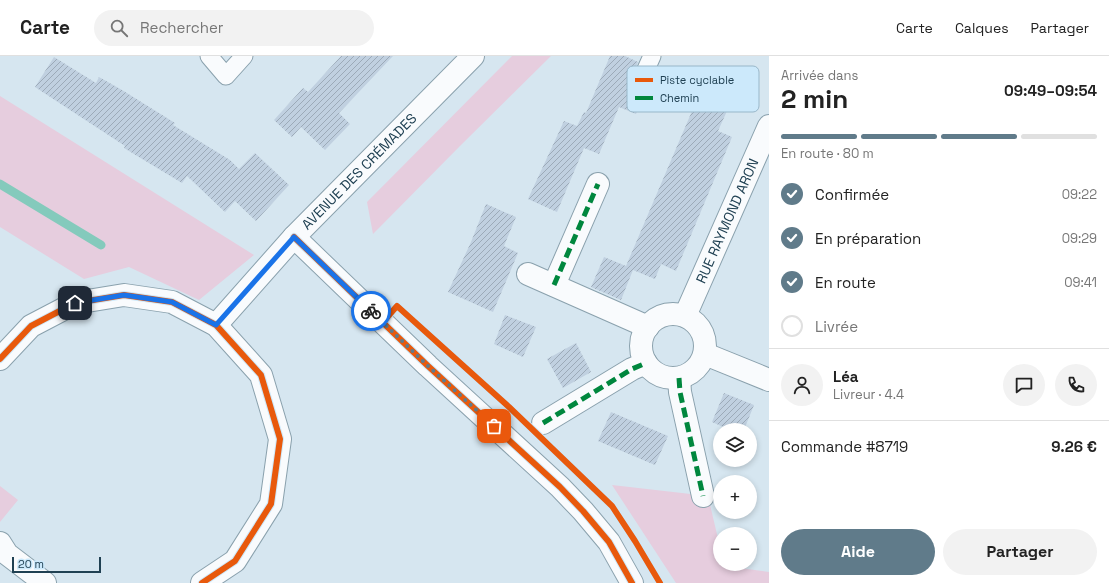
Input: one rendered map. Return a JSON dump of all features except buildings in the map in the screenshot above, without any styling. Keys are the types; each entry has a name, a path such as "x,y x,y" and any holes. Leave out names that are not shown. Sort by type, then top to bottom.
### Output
{"street":[{"name":"AVENUE DES CRÉMADES","path":"216,325 294,237 473,56"},
{"name":"RUE RAYMOND ARON","path":"685,316 769,126"},
{"path":"554,285 598,184"},
{"path":"294,237 428,366 560,487 583,511 609,542 632,583"},
{"path":"528,274 648,326"},
{"path":"0,359 31,326 75,303 117,296 124,295 172,302 216,325 260,375 280,438 271,504 235,561 202,583"},
{"path":"675,314 685,316 693,320 700,327 706,345 705,354 696,370 688,376 669,378 660,376 651,370 642,354 641,344 643,335 648,326 656,319 665,315 675,314"},
{"path":"705,354 769,380"},
{"path":"544,423 632,369 646,363"},
{"path":"679,378 680,392 703,496"},
{"path":"2,552 45,583"}],"lane":[{"path":"209,56 226,76 244,56"},
{"path":"648,66 652,56"}],"shaded area":[{"path":"512,56 551,56 373,234 367,202"},
{"path":"0,96 254,255 199,300 129,267 84,279 0,227"},
{"path":"612,485 708,496 715,527 713,527 713,571 757,570 769,572 769,583 676,583"},
{"path":"0,486 18,500 0,522"}],"waterway":[{"path":"0,184 101,245"}],"marked path":[{"path":"554,285 598,184"},
{"path":"543,423 632,369 646,363"},
{"path":"679,378 680,392 703,496"}],"cycle path":[{"path":"294,237 428,366 560,487 583,511 609,542 632,583"},
{"path":"0,359 31,326 75,303 124,295 172,302 216,325 261,375 280,439 271,504 235,561 202,583"},
{"path":"383,322 397,306 509,407 612,506 660,583"}],"way so far":[{"path":"371,311 428,366 494,426"}],"route":[{"path":"75,303 124,295 172,302 216,325 294,237 371,311"}]}
